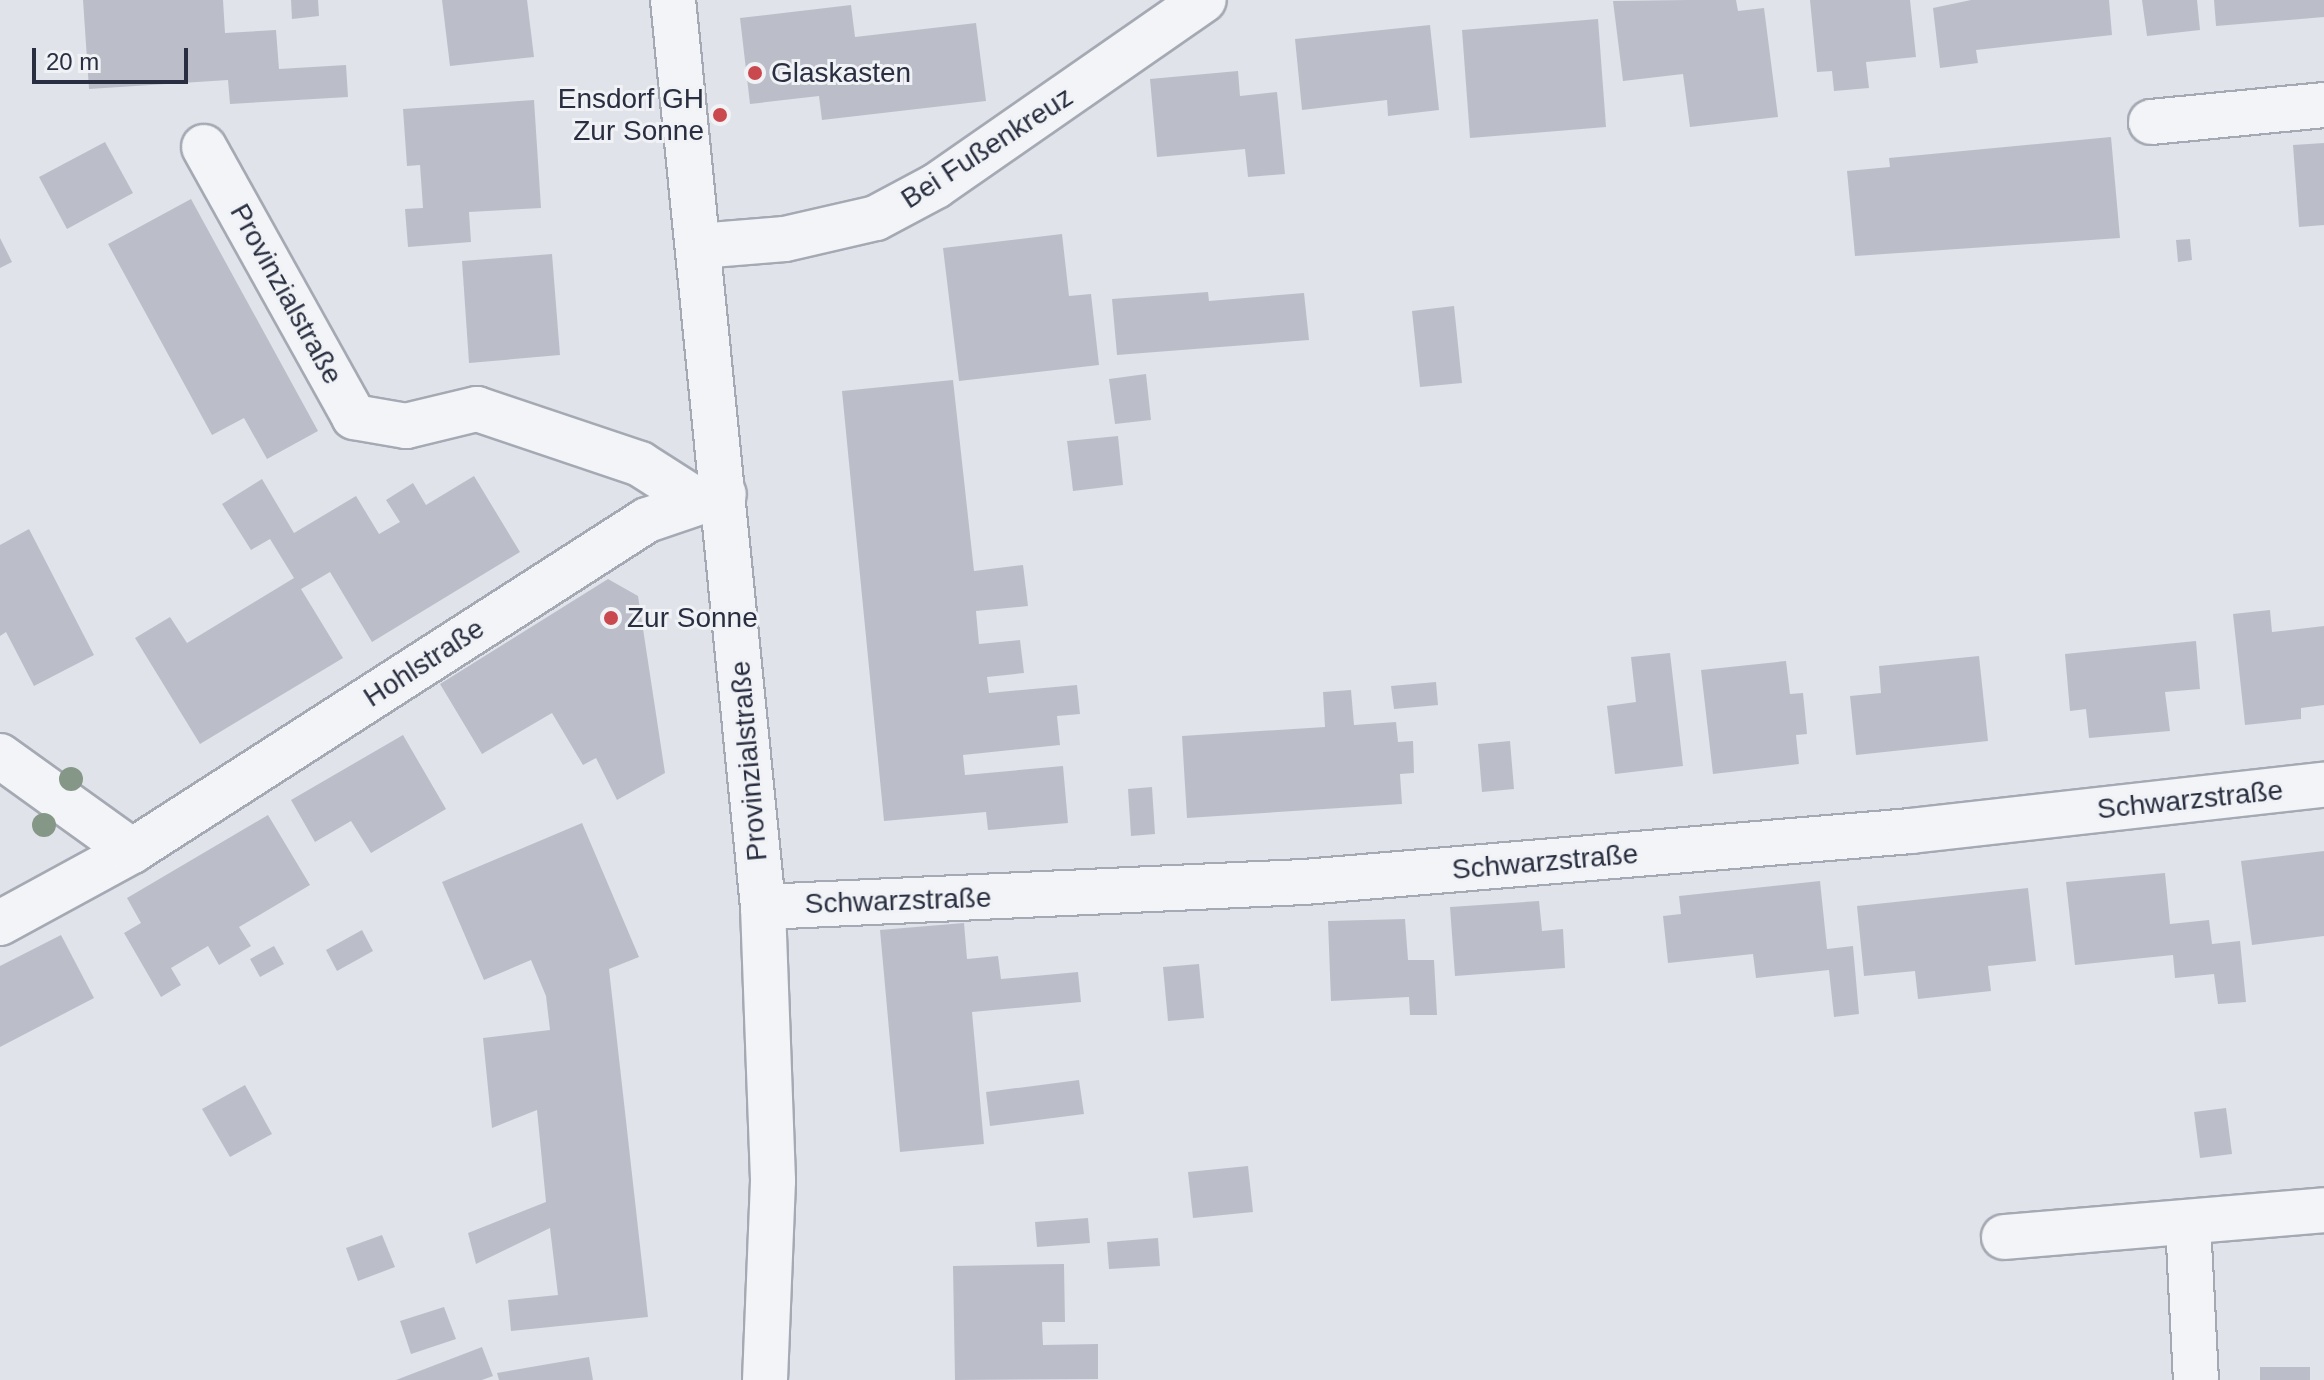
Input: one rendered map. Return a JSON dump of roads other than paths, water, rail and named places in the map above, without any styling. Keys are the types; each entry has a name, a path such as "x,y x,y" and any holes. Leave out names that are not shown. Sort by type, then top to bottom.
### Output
{"street":[{"name":"Provinzialstraße","path":"673,0 699,246 709,497 763,907 773,1181 768,1379"},
{"name":"Bei Fußenkreuz","path":"699,246 785,239 876,218 936,186 1204,0"},
{"path":"2151,122 2324,105"},
{"name":"Provinzialstraße","path":"204,147 354,417 406,426 477,409 640,464 709,497"},
{"name":"Hohlstraße","path":"0,923 132,851 647,520 709,497"},
{"path":"0,756 132,851"},
{"name":"Schwarzstraße","path":"763,907 1319,881 1911,831 2324,785"},
{"path":"2004,1237 2324,1210"},
{"path":"2188,1223 2196,1380"}],"place":[{"name":"Glaskasten","path":"755,73"},
{"name":"Ensdorf GH Zur Sonne","path":"720,115"},
{"name":"Zur Sonne","path":"611,618"}]}
